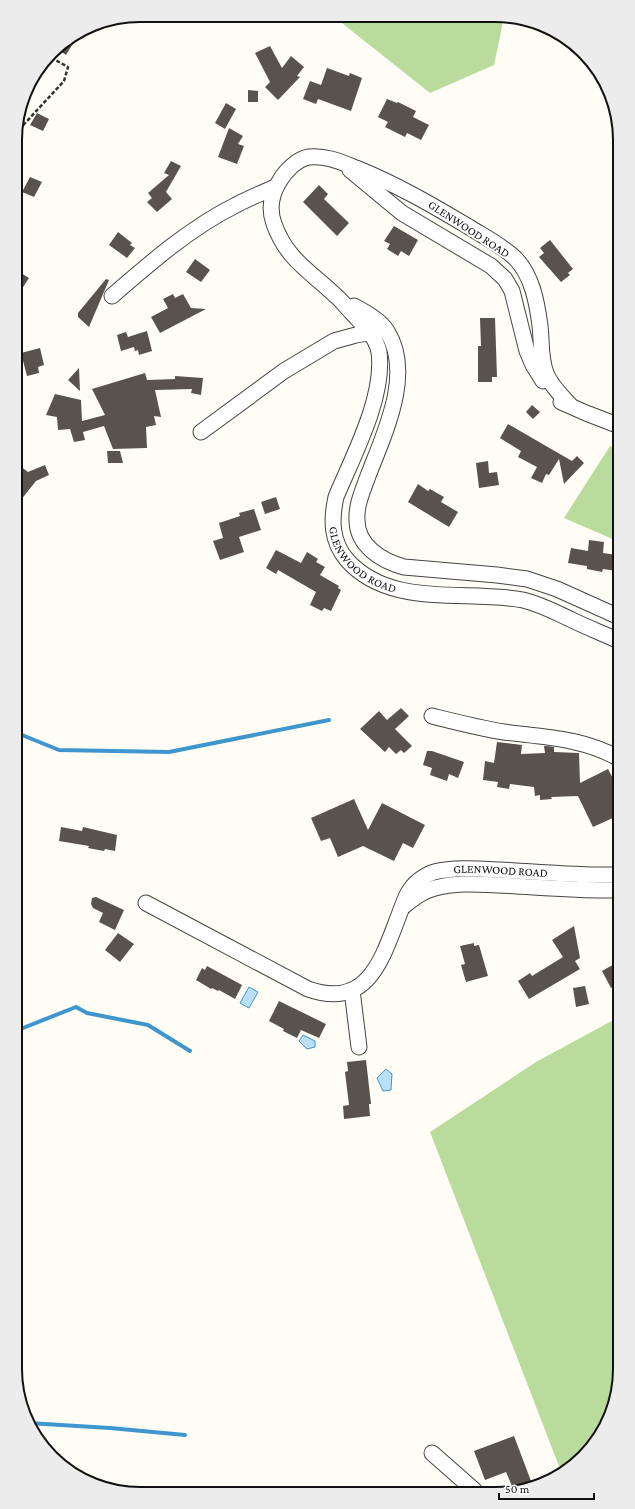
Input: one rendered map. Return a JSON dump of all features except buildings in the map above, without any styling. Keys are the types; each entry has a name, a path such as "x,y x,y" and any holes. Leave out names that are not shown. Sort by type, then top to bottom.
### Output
{"street":[{"name":"GLENWOOD ROAD","path":"570,405 553,386 547,374 542,357 536,298 527,275 517,260 505,250 414,194 377,176 342,162 321,157 303,159 285,173 276,188 271,208 271,214 280,240 299,263 336,295 370,333 379,351 379,373 371,412 336,497 333,511 333,534 343,555 352,565 364,574 389,586 420,593 510,598 528,601 613,638"},
{"name":"GLENWOOD ROAD","path":"342,162 402,213 502,274 512,291 527,351 533,365 556,397 586,413 613,423"},
{"path":"112,296 148,265 207,222 235,205 276,188"},
{"name":"GLENWOOD ROAD","path":"336,295 368,314 386,330 394,344 396,355 397,390 392,414 363,491 358,511 357,527 360,536 368,547 381,558 404,567 527,579 557,589 613,614"},
{"path":"201,432 284,371 334,341 356,335 386,330"},
{"path":"432,716 470,726 504,732 556,737 582,744 613,756"},
{"name":"GLENWOOD ROAD","path":"146,903 308,989 327,994 336,994 352,990 366,981 377,965 390,939 407,893 417,882 432,873 441,871 479,869 613,875"},
{"name":"GLENWOOD ROAD","path":"402,908 427,890 441,886 480,884 587,891 613,890"},
{"path":"352,990 359,1047"},
{"path":"432,1453 471,1487"}],"path":[{"path":"23,125 64,81 68,67 54,60"}],"green space":[{"path":"341,22 503,23 494,65 430,93"},
{"path":"610,446 613,447 613,539 564,518"},
{"path":"613,1020 613,1377 607,1407 601,1421 589,1441 573,1458 559,1467 430,1132 536,1062"}],"water":[{"path":"249,987 258,992 249,1008 240,1003"},
{"path":"303,1035 315,1041 315,1047 307,1049 299,1041"},
{"path":"386,1069 392,1074 391,1090 383,1091 377,1078"}],"waterway":[{"path":"22,735 59,750 169,752 329,720"},
{"path":"22,1028 76,1007 87,1013 148,1025 190,1051"},
{"path":"36,1423 110,1428 185,1435"}]}
